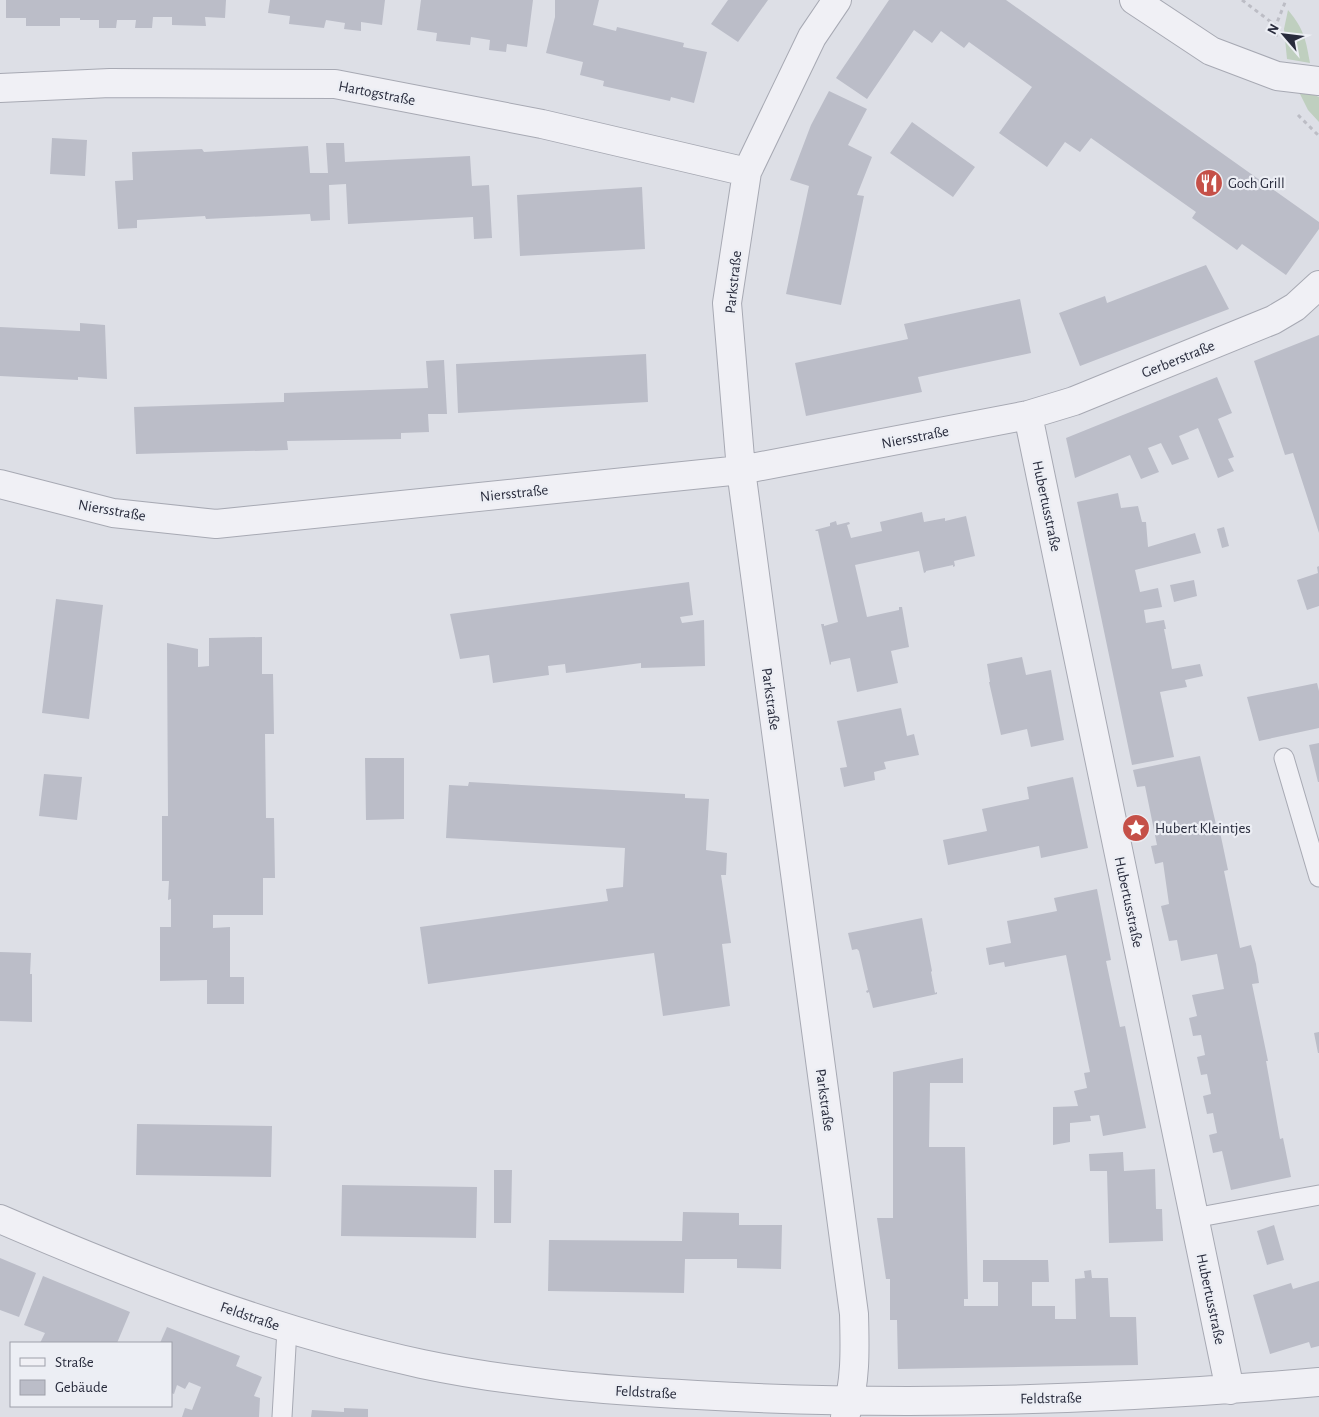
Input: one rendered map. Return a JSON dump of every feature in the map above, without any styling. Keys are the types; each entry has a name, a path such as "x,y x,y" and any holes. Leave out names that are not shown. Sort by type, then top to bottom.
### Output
{"street":[{"name":"Parkstraße","path":"837,0 812,37 747,172 727,303 741,470 854,1314 856,1361 848,1409"},
{"path":"1134,0 1211,52 1277,76 1319,81"},
{"name":"Hartogstraße","path":"0,88 110,83 335,84 542,124 747,172"},
{"name":"Gerberstraße","path":"1028,415 1074,400 1273,320 1295,307 1319,285"},
{"name":"Niersstraße","path":"0,484 113,514 216,524 741,470 1028,415"},
{"name":"Hubertusstraße","path":"1028,415 1230,1390"},
{"name":"Feldstraße","path":"0,1219 139,1276 221,1307 288,1329 424,1364 509,1379 598,1389 736,1397 848,1409 1230,1390 1319,1382"}],"lane":[{"path":"1284,758 1319,877"},
{"path":"1194,1218 1319,1195"},
{"path":"282,1417 288,1329"}],"path":[{"path":"1242,0 1276,25"}],"green space":[{"path":"1288,10 1304,35 1310,63 1287,59 1284,29"},
{"path":"1297,88 1319,97 1319,122 1308,110"}],"building":[{"path":"6,0 226,0 225,18 205,17 206,26 172,25 172,17 153,17 152,28 135,28 136,20 117,20 116,28 99,28 99,20 80,20 80,18 60,18 60,26 26,26 26,18 6,18"},
{"path":"270,0 385,0 382,25 361,22 361,31 344,29 345,23 326,20 324,28 289,24 290,16 268,13"},
{"path":"421,0 533,0 527,47 507,44 506,52 489,50 490,40 471,37 470,45 436,41 437,33 417,30"},
{"path":"555,0 599,0 593,25 616,31 617,27 684,43 683,47 707,52 694,103 671,97 670,101 603,86 604,81 580,75 583,62 546,53 555,17"},
{"path":"728,0 768,0 738,42 711,24"},
{"path":"889,0 1006,0 1319,222 1319,229 1286,275 1242,244 1237,250 1192,218 1196,212 1091,138 1080,152 1065,142 1047,167 999,133 1032,87 969,42 964,48 941,31 932,43 914,30 867,99 836,78"},
{"path":"829,91 867,109 848,145 872,157 857,195 864,196 841,305 786,294 809,186 790,180 811,125"},
{"path":"912,122 975,167 953,197 890,153"},
{"path":"52,138 87,140 85,176 50,174"},
{"path":"326,143 344,143 345,162 470,156 472,186 489,185 492,238 474,239 473,217 348,224 346,184 329,185 330,220 311,221 310,214 206,219 205,216 137,220 137,228 118,229 115,181 133,180 132,152 202,149 204,152 308,146 310,173 328,173"},
{"path":"642,187 645,249 520,256 517,195"},
{"path":"1206,265 1229,309 1080,366 1059,313 1105,296 1107,303"},
{"path":"1020,299 1031,353 918,377 922,392 806,416 795,363 908,339 904,324"},
{"path":"80,323 105,325 107,379 78,377 78,380 0,376 0,327 80,331"},
{"path":"1319,335 1319,533 1293,453 1285,455 1254,361"},
{"path":"646,354 648,402 458,413 456,364"},
{"path":"444,360 447,414 428,414 429,432 401,433 401,439 287,441 288,450 136,454 134,407 284,402 284,393 428,388 426,361"},
{"path":"1217,377 1232,413 1218,419 1234,457 1228,459 1234,471 1218,478 1198,428 1179,436 1189,459 1172,465 1161,443 1148,448 1159,472 1141,479 1130,455 1075,478 1066,438"},
{"path":"1118,493 1121,508 1138,506 1142,522 1146,522 1148,547 1195,533 1201,553 1135,570 1140,592 1158,588 1162,607 1144,610 1146,623 1164,620 1172,669 1200,664 1203,676 1185,680 1187,687 1160,692 1174,757 1132,765 1077,502"},
{"path":"922,512 924,522 945,518 945,521 966,516 975,556 954,561 955,566 953,567 953,565 924,573 919,551 855,565 867,617 899,610 899,607 902,607 909,647 891,651 898,683 857,692 850,658 831,662 830,665 821,624 824,624 824,626 838,622 818,531 815,530 830,526 830,523 836,521 837,525 849,522 850,524 847,525 851,538 882,531 880,522"},
{"path":"1224,527 1229,546 1222,548 1217,529"},
{"path":"1319,566 1319,606 1307,610 1297,580 1318,573 1317,567"},
{"path":"1194,580 1197,596 1174,602 1170,585"},
{"path":"689,582 693,615 680,617 682,623 704,620 705,666 641,668 641,663 566,673 565,664 548,666 549,675 493,683 489,655 460,659 450,614"},
{"path":"56,599 103,605 89,719 42,713"},
{"path":"262,637 262,674 273,674 274,734 265,734 266,818 274,818 275,878 263,878 263,915 213,915 213,928 230,927 230,977 244,977 244,1004 207,1004 207,980 160,981 160,927 171,927 171,899 168,900 169,881 162,881 162,816 168,816 167,643 198,649 198,667 209,666 209,638"},
{"path":"1022,657 1026,675 1051,670 1064,740 1031,747 1027,729 1001,735 989,682 987,664"},
{"path":"1317,683 1319,691 1319,728 1259,741 1247,697"},
{"path":"901,708 907,736 914,734 919,755 884,762 886,769 874,772 875,780 844,787 840,768 847,767 837,721"},
{"path":"1319,743 1319,782 1318,782 1309,745"},
{"path":"1200,756 1228,870 1224,871 1240,948 1251,945 1256,964 1259,983 1252,984 1268,1061 1266,1061 1280,1139 1283,1138 1291,1177 1231,1190 1222,1151 1213,1153 1209,1135 1217,1133 1213,1113 1207,1114 1203,1096 1211,1094 1207,1074 1201,1075 1197,1057 1205,1055 1201,1035 1193,1036 1189,1018 1197,1016 1192,995 1224,989 1217,954 1181,961 1177,940 1169,941 1161,906 1169,904 1163,862 1155,864 1151,846 1157,845 1145,786 1137,787 1133,770"},
{"path":"365,758 404,758 404,819 366,820"},
{"path":"44,774 82,777 77,820 39,816"},
{"path":"1073,777 1088,848 1041,858 1039,846 948,865 943,840 987,831 982,809 1029,799 1027,787"},
{"path":"469,782 685,794 685,798 709,799 706,850 727,853 726,875 721,875 731,943 722,944 730,1006 663,1016 654,953 428,984 420,927 608,901 606,889 623,887 625,848 446,838 449,785 468,786"},
{"path":"1097,889 1111,960 1106,961 1120,1027 1125,1026 1146,1128 1103,1136 1099,1115 1090,1116 1091,1121 1070,1123 1070,1142 1053,1145 1053,1107 1078,1106 1074,1091 1087,1088 1084,1073 1090,1072 1066,955 1005,967 1004,962 989,965 986,948 1011,943 1007,921 1057,911 1054,898"},
{"path":"922,918 935,993 937,992 937,994 873,1008 869,992 867,993 866,991 868,990 859,951 857,949 852,950 848,933"},
{"path":"0,952 31,953 32,1022 0,1021"},
{"path":"1319,1032 1319,1053 1318,1053 1314,1033"},
{"path":"963,1058 963,1083 930,1083 929,1147 965,1147 968,1299 964,1299 964,1306 998,1306 998,1282 983,1282 983,1260 1048,1260 1049,1282 1032,1282 1032,1306 1055,1306 1055,1319 1076,1319 1075,1279 1085,1278 1084,1271 1091,1270 1092,1278 1108,1278 1110,1317 1136,1317 1138,1365 898,1369 897,1320 890,1320 890,1279 886,1279 877,1218 893,1218 893,1072"},
{"path":"137,1124 272,1126 271,1177 136,1175"},
{"path":"1123,1152 1124,1171 1155,1169 1156,1209 1162,1209 1163,1241 1109,1243 1107,1171 1090,1171 1089,1154"},
{"path":"494,1170 512,1170 511,1223 494,1223"},
{"path":"342,1185 477,1187 476,1238 341,1236"},
{"path":"683,1212 739,1213 739,1225 782,1225 781,1269 737,1268 737,1259 685,1259 684,1293 548,1291 549,1240 682,1241"},
{"path":"1274,1225 1284,1260 1267,1265 1257,1231"},
{"path":"0,1258 36,1273 19,1317 0,1310"},
{"path":"43,1276 130,1312 117,1342 40,1342 45,1333 24,1325"},
{"path":"1319,1281 1319,1346 1311,1348 1309,1342 1270,1354 1253,1295 1291,1283 1293,1289"},
{"path":"167,1327 240,1356 236,1366 262,1377 254,1396 260,1398 259,1417 182,1417 185,1408 192,1410 201,1387 189,1382 185,1389 177,1385 174,1394 172,1393 172,1342 160,1342"},
{"path":"344,1408 368,1409 368,1417 311,1417 312,1410 344,1412"}],"place":[{"name":"Goch Grill","path":"1209,183"},
{"name":"Hubert Kleintjes","path":"1136,828"}]}
